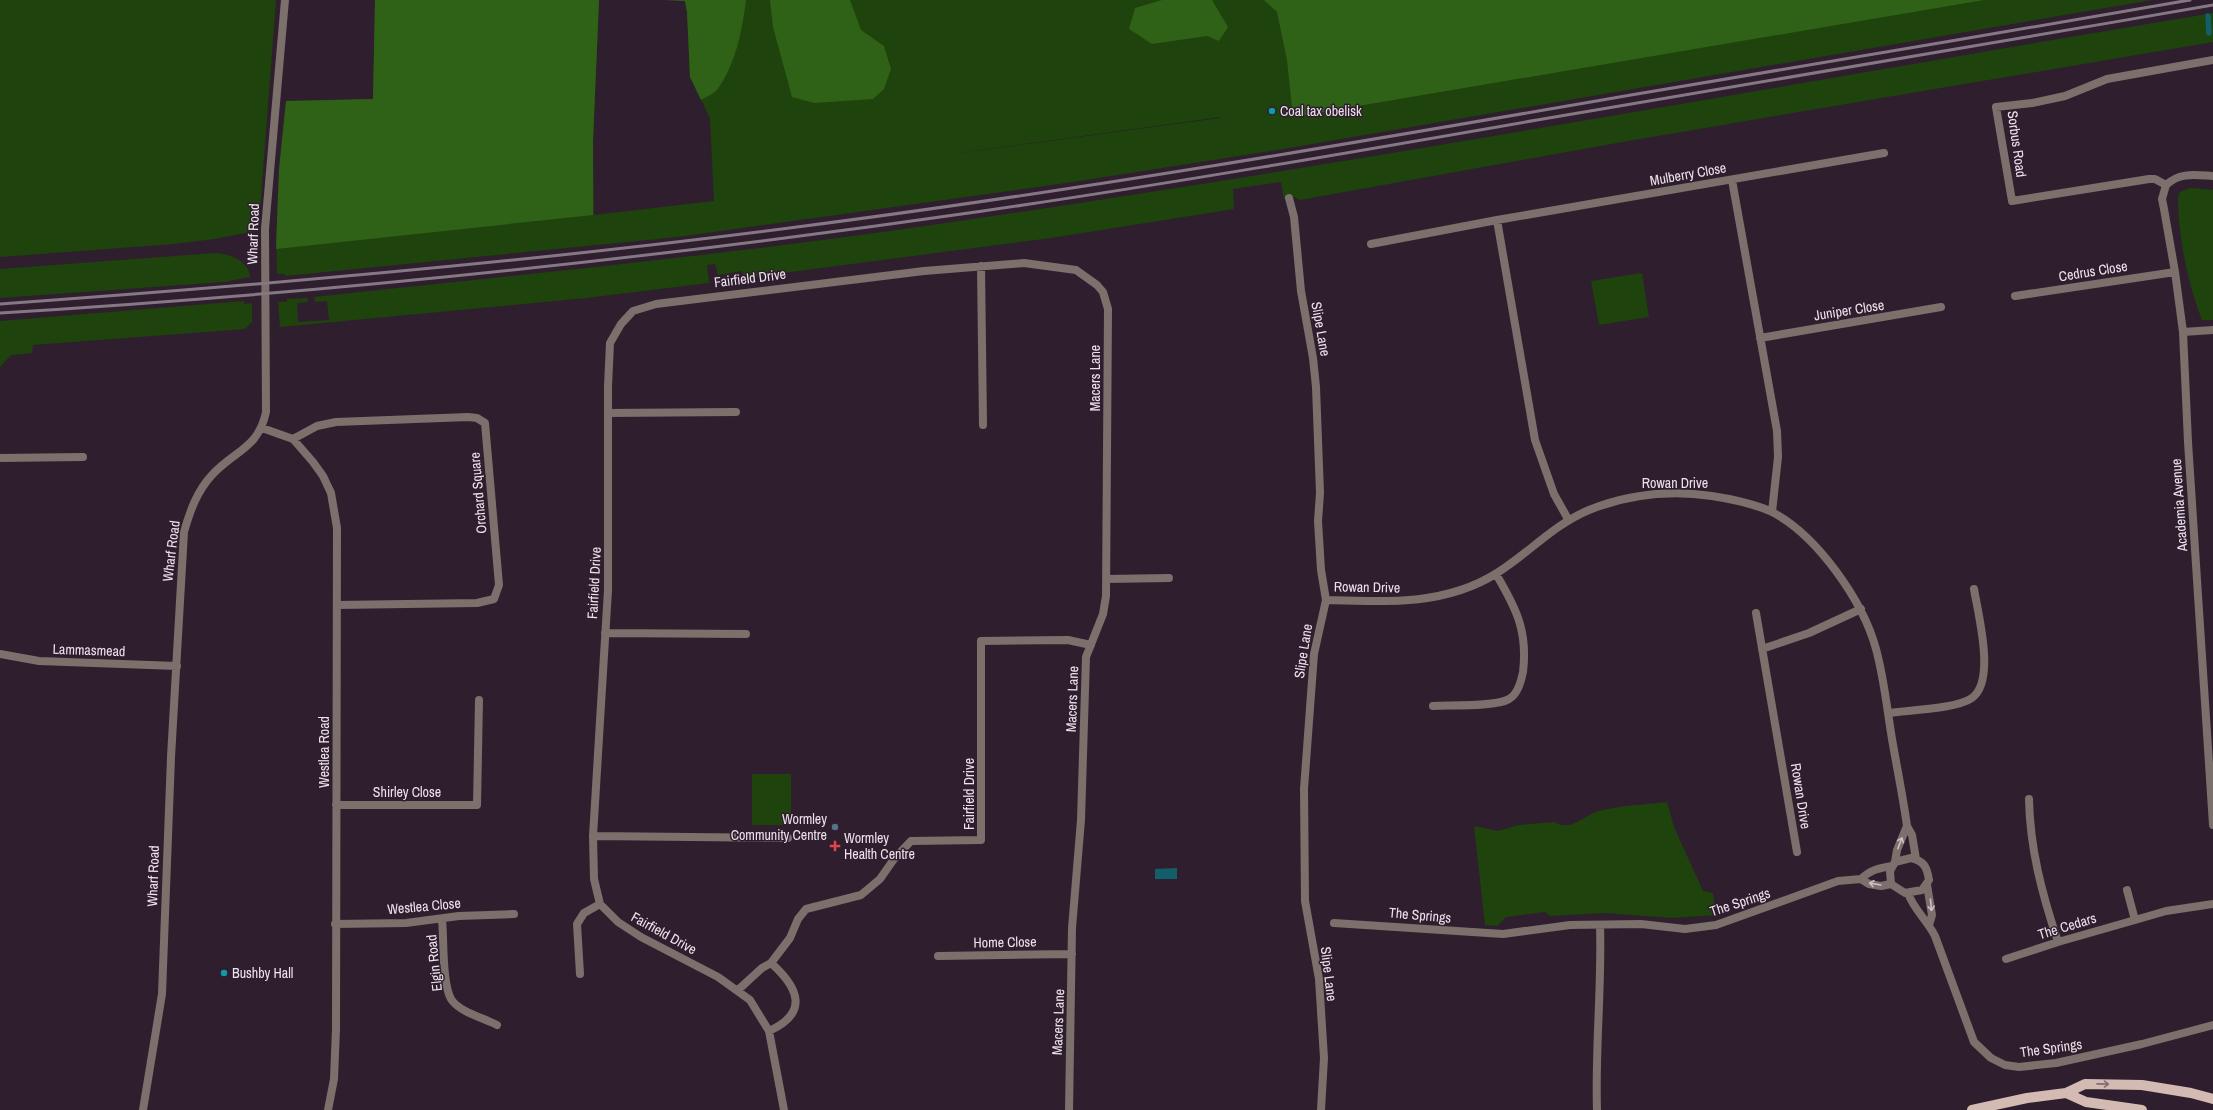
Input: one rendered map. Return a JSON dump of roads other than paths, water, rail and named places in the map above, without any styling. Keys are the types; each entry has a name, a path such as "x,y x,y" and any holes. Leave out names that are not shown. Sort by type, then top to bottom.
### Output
{"main road":[{"path":"1972,1110 2027,1098 2066,1093 2085,1084 2131,1084 2184,1091 2213,1099"},
{"path":"2066,1093 2086,1102 2142,1110"}],"street":[{"name":"Wharf Road","path":"143,1110 162,994 165,880 182,549 189,516 195,499 208,480 222,465 252,442 262,428 267,393 265,229 285,0"},
{"name":"Sorbus Road","path":"2166,184 2155,179 2148,179 2012,201 1996,107 2032,103 2065,96 2107,79 2213,60"},
{"name":"Mulberry Close","path":"1371,244 1497,220 1884,154"},
{"path":"2166,184 2175,178 2187,174 2213,176"},
{"path":"1732,180 1777,431 1778,457 1772,512"},
{"name":"Academia Avenue","path":"2166,184 2162,199 2175,272 2183,332 2188,442 2213,825"},
{"name":"Slipe Lane","path":"1289,198 1294,217 1301,291 1316,387 1320,493 1318,521 1321,570 1326,600 1314,654 1304,796 1305,901 1319,980 1324,1058 1321,1110"},
{"path":"1497,220 1535,440 1554,494 1568,519"},
{"name":"Fairfield Drive","path":"784,1110 769,1031 750,1000 738,990 716,976 641,937 618,922 600,904 594,879 593,836 609,546 608,414 610,342 621,324 633,311 656,304 924,271 1024,263 1069,268 1090,278 1103,292"},
{"path":"982,266 984,425"},
{"name":"Cedrus Close","path":"2015,296 2175,272"},
{"name":"Macers Lane","path":"1069,1110 1072,954 1081,820 1086,657 1103,614 1106,596 1108,308 1103,292"},
{"name":"Juniper Close","path":"1760,338 1941,307"},
{"path":"2183,332 2213,330"},
{"path":"608,414 736,412"},
{"name":"Orchard Square","path":"293,439 317,426 336,422 468,417 477,418 485,423 499,585 494,599 477,603 337,605"},
{"path":"262,428 293,439"},
{"name":"Westlea Road","path":"293,439 323,476 331,494 337,528 336,1030 334,1079 328,1110"},
{"path":"0,458 83,458"},
{"name":"Rowan Drive","path":"1326,600 1386,602 1430,598 1456,591 1496,574 1568,519 1616,500 1659,493 1697,494 1726,498 1772,512 1799,531 1820,553 1846,585 1861,609 1876,648 1907,826 1912,835 1916,859"},
{"path":"1433,706 1489,703 1510,699 1520,686 1524,651 1522,627 1509,596 1496,574"},
{"path":"1106,579 1169,578"},
{"path":"1888,713 1956,704 1972,698 1982,688 1984,658 1974,589"},
{"path":"1762,648 1809,633 1861,609"},
{"name":"Rowan Drive","path":"1756,613 1797,852"},
{"name":"Fairfield Drive","path":"605,633 746,634"},
{"name":"Fairfield Drive","path":"738,990 762,968 771,963 790,938 798,919 806,909 861,895 880,879 894,859 911,841 981,840 981,641 1068,640 1092,645"},
{"name":"Lammasmead","path":"0,654 39,661 177,666"},
{"name":"Shirley Close","path":"336,805 477,805 478,700"},
{"path":"2029,798 2030,826 2036,867 2058,942"},
{"path":"1893,864 1905,858 1916,859 1927,868 1929,880 1927,885 1917,892 1908,893 1900,891 1891,884 1890,871 1907,826"},
{"path":"593,836 788,838"},
{"name":"The Springs","path":"1334,923 1503,934 1570,925 1641,924 1670,929 1716,925 1826,884 1861,879 1867,873 1893,864"},
{"name":"The Springs","path":"1861,879 1869,884 1881,886 1891,884"},
{"name":"The Springs","path":"1927,885 1932,915 1929,925"},
{"path":"2127,890 2135,920"},
{"name":"The Springs","path":"1908,893 1913,906 1929,925 1971,1038 1984,1054 2002,1063 2019,1067 2056,1063 2142,1044 2213,1025"},
{"path":"580,974 577,924 584,913 600,904"},
{"name":"The Cedars","path":"2006,960 2058,942 2166,910 2213,904"},
{"name":"Westlea Close","path":"336,924 406,923 459,916 514,914"},
{"name":"Elgin Road","path":"442,919 446,977 451,999 462,1009 497,1025"},
{"path":"1597,1110 1596,1055 1602,980 1600,925"},
{"name":"Home Close","path":"938,956 1072,954"},
{"path":"769,1031 781,1025 793,1012 795,994 789,980 771,963"}],"water":[{"path":"1177,868 1177,879 1155,879 1155,869"}],"waterway":[{"path":"2208,16 2209,33"}],"railway":[{"path":"0,304 299,281 499,262 698,240 902,213 1110,182 1319,148 2190,0"},
{"path":"0,313 247,295 493,272 615,259 861,228 1122,190 2213,5"}],"place":[{"name":"Coal tax obelisk","path":"1272,111"},
{"name":"Wormley Community Centre","path":"835,827"},
{"name":"Wormley Health Centre","path":"835,846"},
{"name":"Bushby Hall","path":"224,973"}]}
